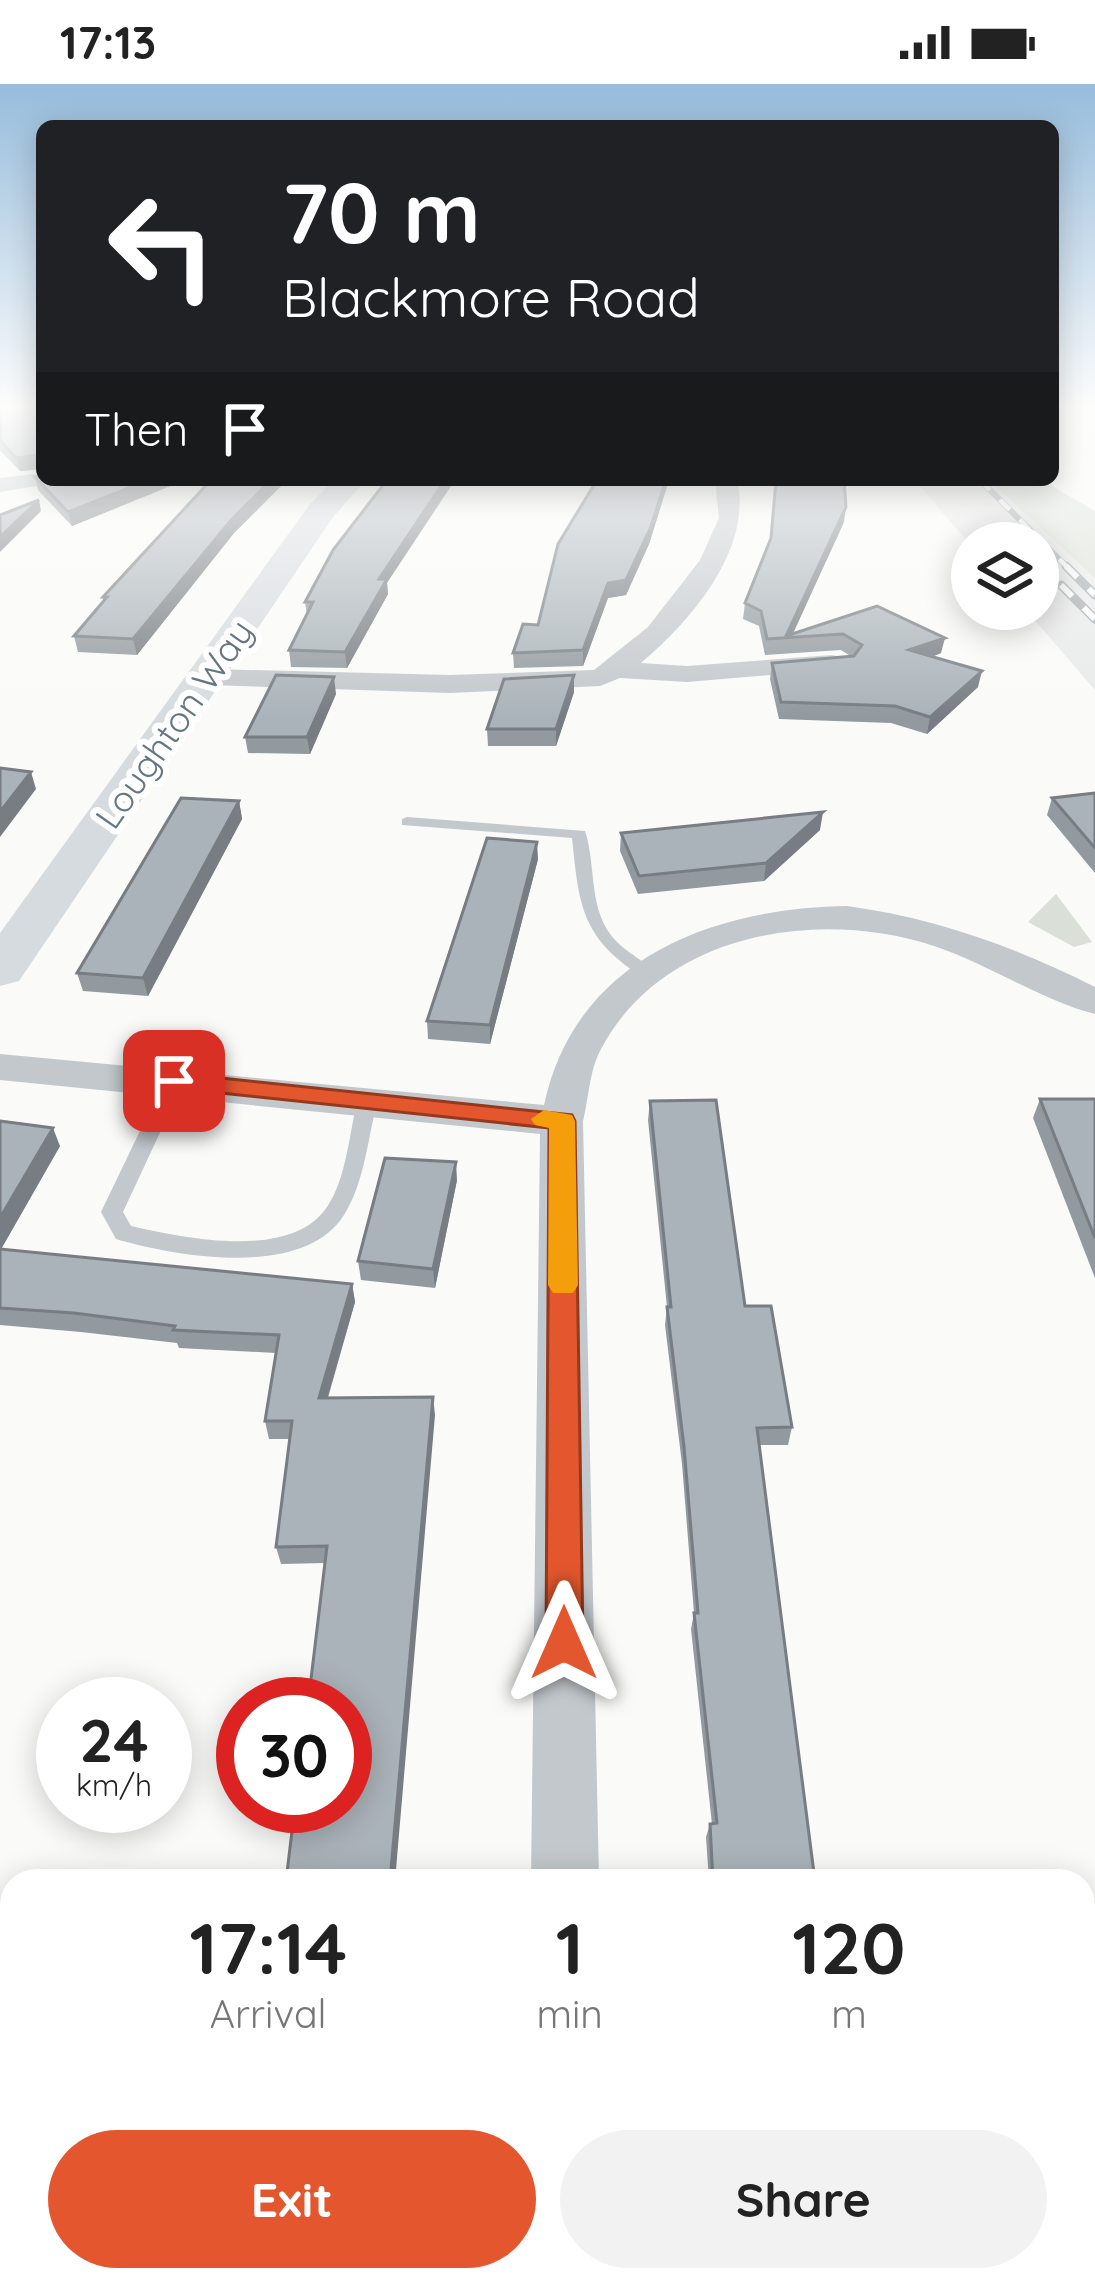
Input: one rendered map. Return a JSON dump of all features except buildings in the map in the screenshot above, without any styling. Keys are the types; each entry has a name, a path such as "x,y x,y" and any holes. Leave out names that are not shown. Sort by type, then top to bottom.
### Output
{"street":[{"name":"Loughton Way","path":"0,970 321,511"},
{"path":"621,670 698,584 730,520 729,511"},
{"path":"209,677 532,683 600,678 621,670 687,674 841,662"},
{"path":"565,1869 562,1121 578,1054 606,1007 647,972 689,946 812,917 886,922 1020,963 1095,1002"},
{"path":"0,1067 562,1121"}],"lane":[{"path":"407,822 580,834 588,904 597,933 613,953 647,972"},
{"path":"174,1081 112,1212 124,1234 181,1246 269,1247 309,1239 336,1212 368,1099"}],"shaded area":[{"path":"941,511 1095,511 1095,690 1043,630 1059,630 1059,522 951,522"},
{"path":"1023,511 1095,511 1095,578 1059,545 1059,522 1034,522"},
{"path":"1056,894 1092,942 1074,947 1028,922"}],"railway":[{"path":"1011,511 1095,595"},
{"path":"1061,585 1095,619"}],"slow traffic":[{"path":"544,1119 562,1121 563,1285"}],"route":[{"path":"174,1081 562,1121 564,1643"}]}
